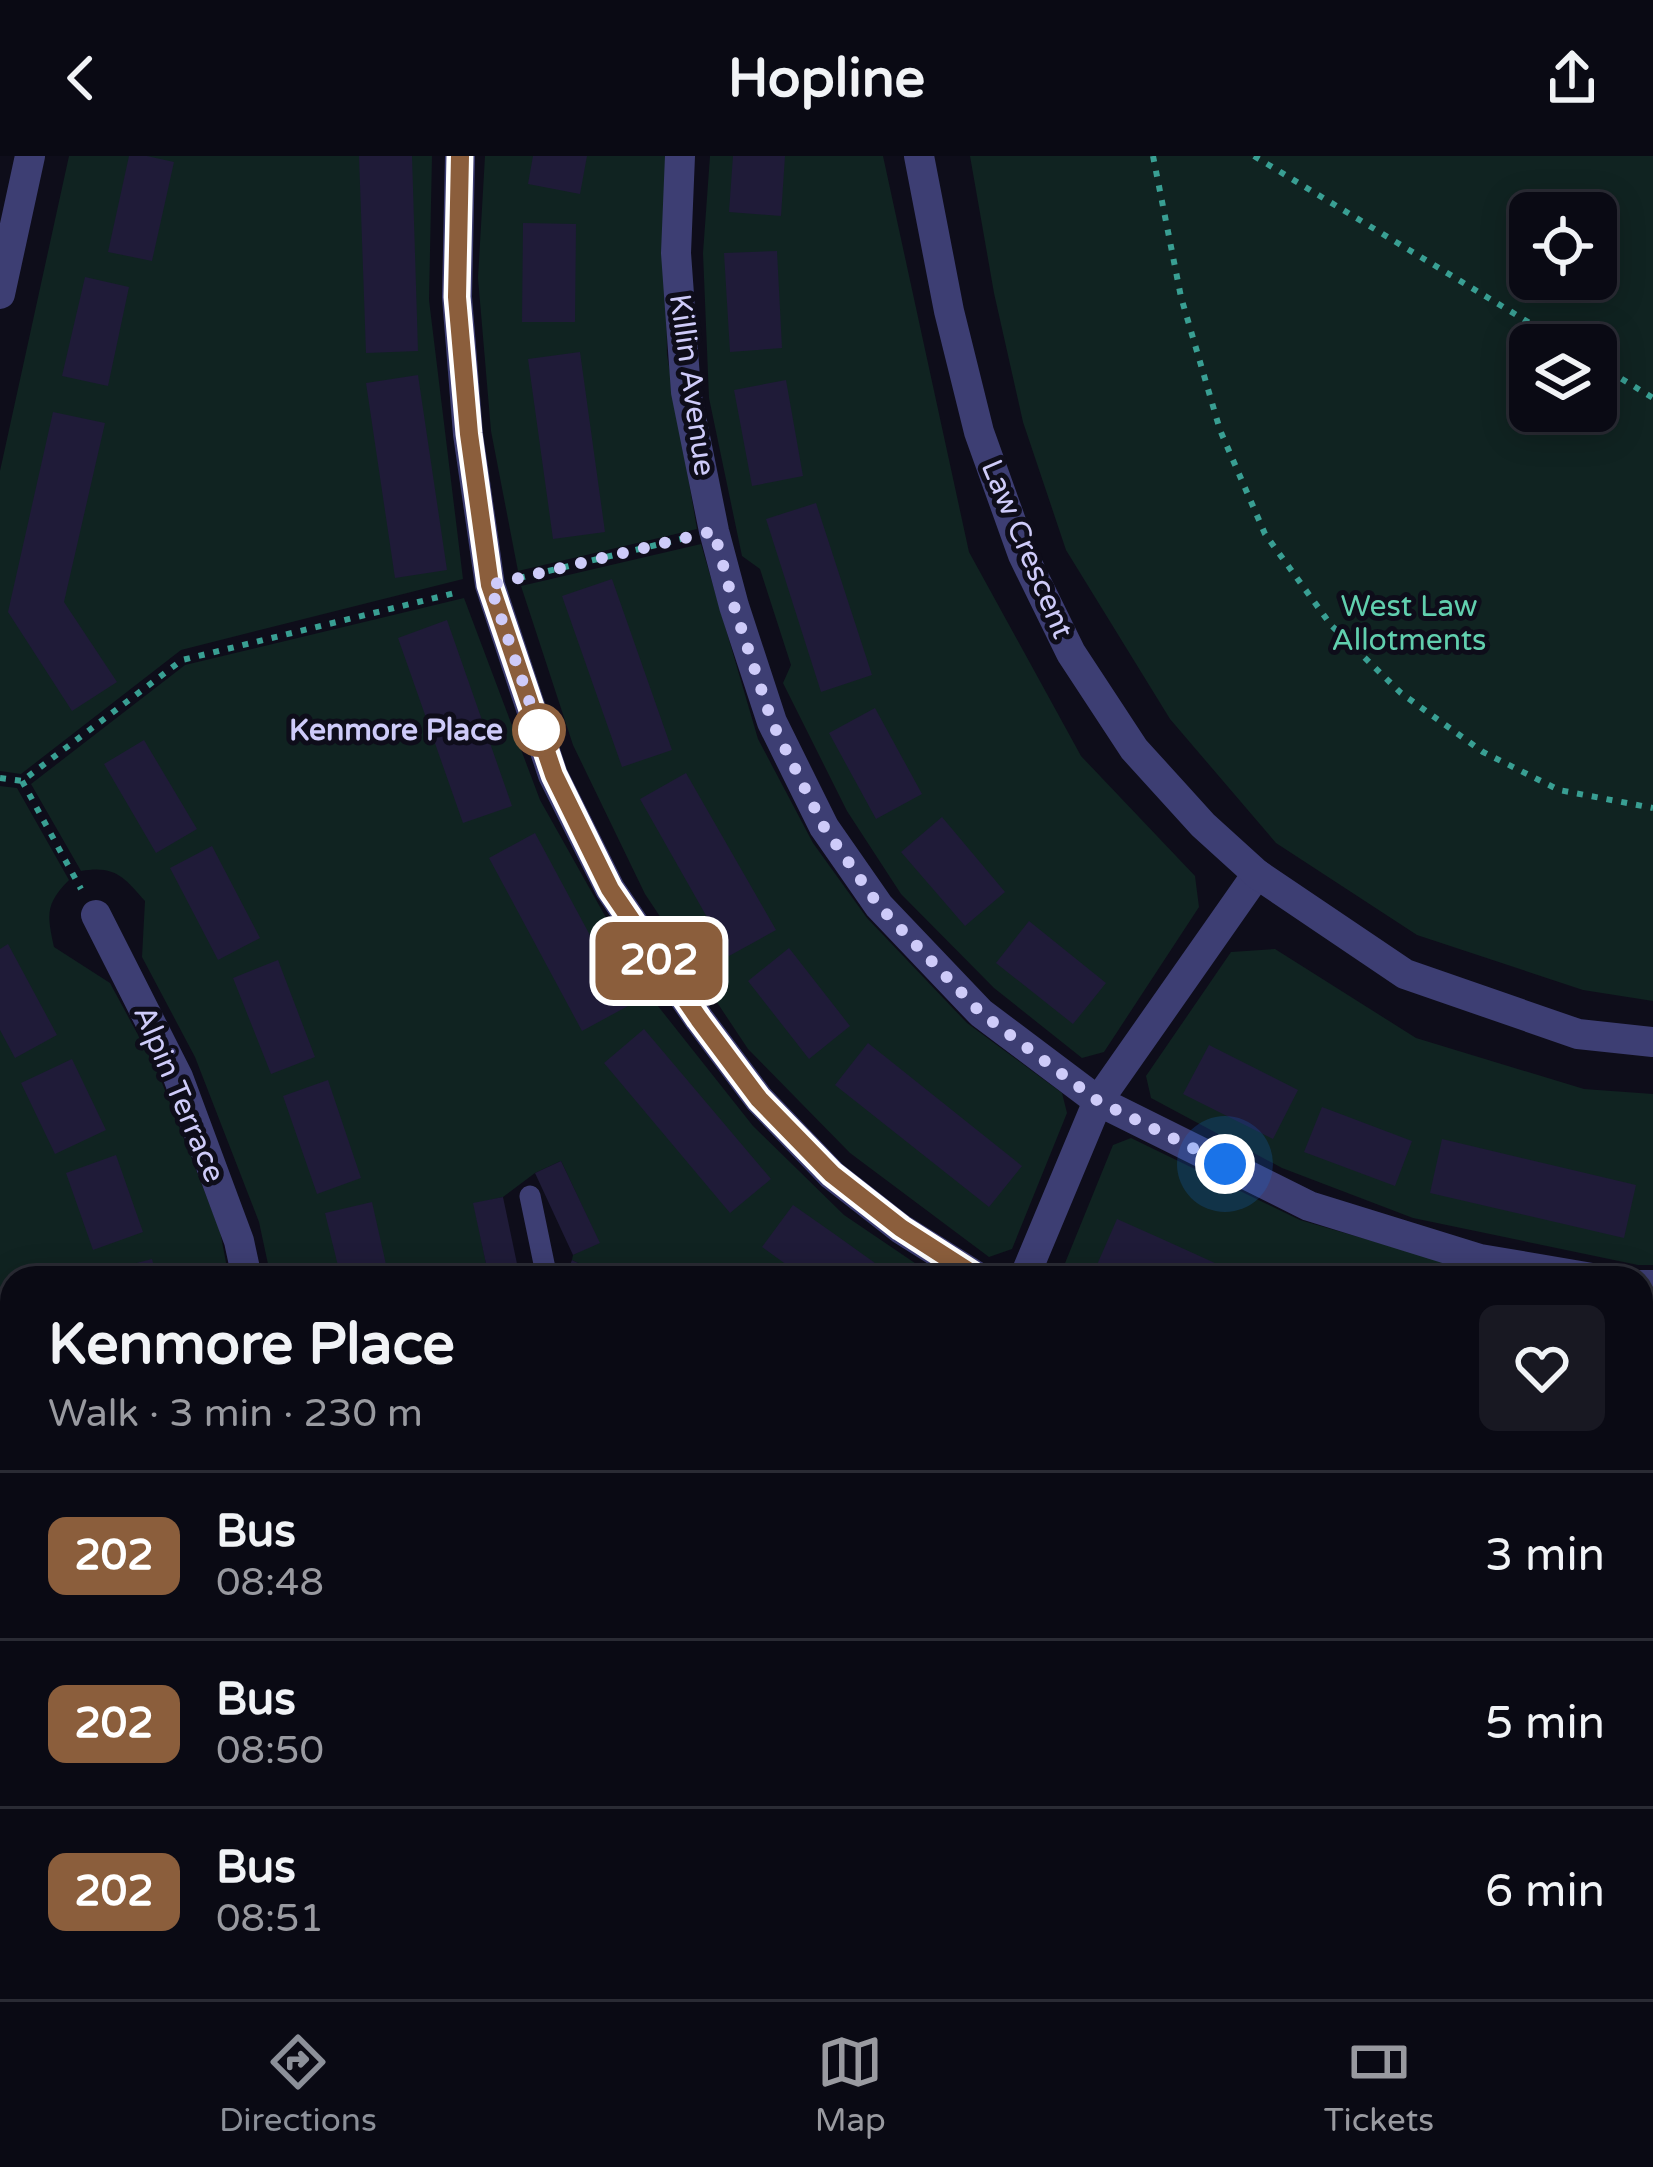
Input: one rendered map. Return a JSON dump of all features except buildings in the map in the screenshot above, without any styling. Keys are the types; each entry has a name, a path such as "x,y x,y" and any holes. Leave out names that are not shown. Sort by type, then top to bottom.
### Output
{"street":[{"path":"0,294 31,156"},
{"path":"460,156 457,297 469,434 490,585 554,775 610,889 759,1099 832,1174 901,1228 960,1266"},
{"name":"Killin Avenue","path":"680,156 676,253 686,392 714,531 772,722 824,827 879,906 981,1013 1098,1101 1309,1206 1480,1259 1521,1266"},
{"name":"Law Crescent","path":"919,156 949,311 979,432 1023,555 1071,653 1134,749 1203,825 1257,874 1405,974 1578,1034 1653,1042"},
{"path":"1029,1266 1098,1101 1257,874"},
{"name":"Alpin Terrace","path":"96,915 178,1077 245,1266"}],"lane":[{"path":"530,1196 545,1266"}],"path":[{"path":"1153,156 1181,297 1220,430 1265,534 1331,625 1401,693 1484,752 1559,790 1653,808"},
{"path":"1254,156 1531,324"},
{"path":"1617,376 1653,398"},
{"path":"0,778 22,782 182,660 714,531"},
{"path":"22,782 96,915"}],"green space":[{"path":"69,156 432,156 429,300 463,579 181,650 21,774 0,771 0,471"},
{"path":"485,156 669,156 665,186 667,355 697,529 518,571 491,431 478,278"},
{"path":"710,156 883,156 969,552 1081,756 1195,876 1199,907 1104,1052 1082,1058 994,988 901,894 847,811 783,683 791,665 760,569 742,556 709,398 703,253"},
{"name":"West Law Allotments","path":"970,156 1653,156 1653,1001 1583,990 1417,935 1276,843 1170,719 1066,550 1023,422"},
{"path":"701,544 758,739 813,843 867,918 967,1023 1062,1093 1067,1113 1012,1249 989,1257 850,1153 748,1049 645,894 573,745 521,586"},
{"path":"464,598 540,800 650,996 753,1126 844,1215 919,1266 584,1266 572,1260 573,1255 599,1242 561,1161 503,1197 474,1204 487,1266 268,1266 259,1222 195,1057 142,957 145,901 118,875 81,871 31,784 185,665"},
{"path":"0,786 17,788 69,880 50,911 54,947 110,983 157,1070 220,1231 227,1266 0,1266"},
{"path":"1275,949 1416,1038 1584,1089 1653,1094 1653,1265 1413,1218 1282,1168 1151,1098 1146,1076 1231,952"},
{"path":"1131,1138 1300,1220 1459,1266 1064,1266 1113,1145"}],"bus line":[{"name":"202","path":"460,156 457,297 469,434 490,585 554,775 610,889 759,1099 832,1174 901,1228 960,1266"}],"place":[{"name":"Kenmore Place","path":"539,730"}],"route":[{"path":"539,730 541,736 490,585 714,531 772,722 824,827 879,906 981,1013 1098,1101 1225,1164"}]}
